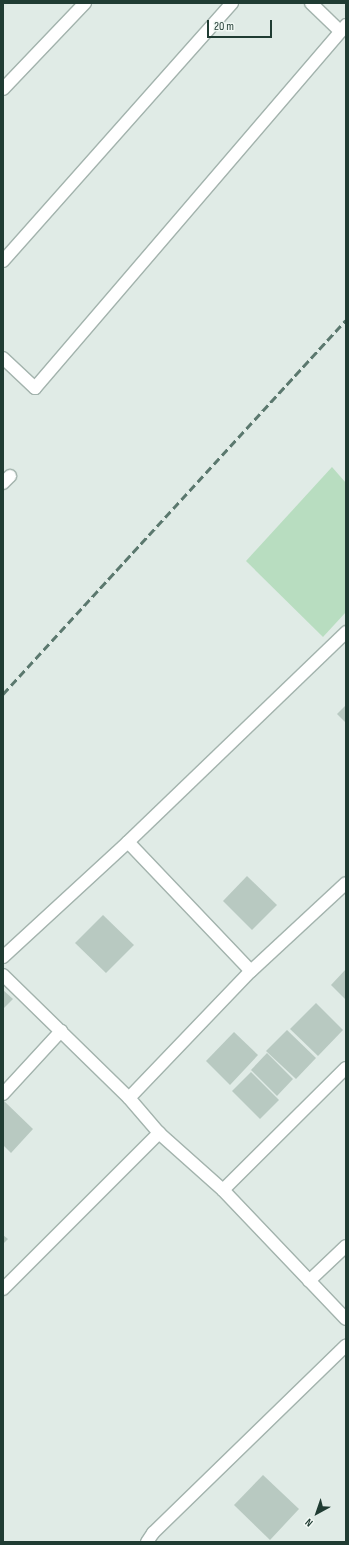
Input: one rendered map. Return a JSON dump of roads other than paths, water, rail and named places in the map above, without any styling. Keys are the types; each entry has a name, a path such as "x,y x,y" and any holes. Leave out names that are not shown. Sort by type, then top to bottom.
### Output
{"street":[{"path":"3,89 85,3"},
{"path":"3,261 232,3"},
{"path":"3,358 35,388 343,28 310,3"},
{"path":"3,957 128,842 346,632"},
{"path":"128,842 251,971"},
{"path":"129,1098 251,971 346,883"},
{"path":"3,975 129,1098 159,1133 223,1190 309,1282 346,1319"},
{"path":"3,1094 62,1031"},
{"path":"223,1190 346,1068"},
{"path":"3,1289 159,1133"},
{"path":"309,1282 346,1246"},
{"path":"147,1542 153,1533 346,1345"}],"railway":[{"path":"3,694 346,320"}]}
